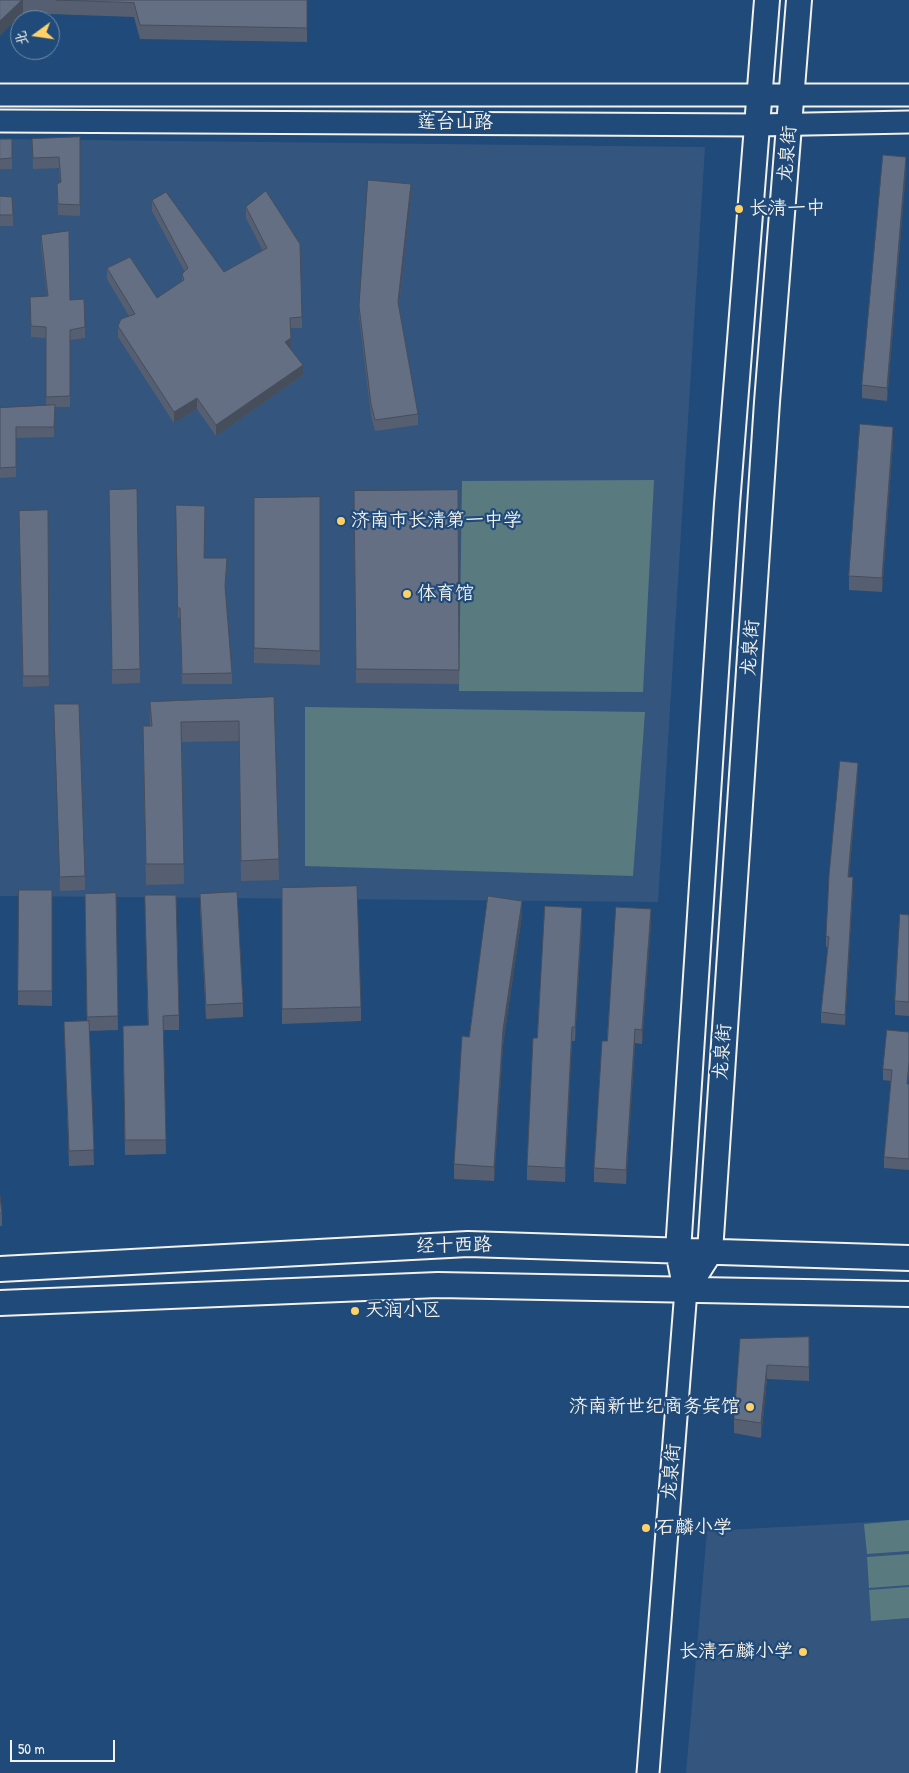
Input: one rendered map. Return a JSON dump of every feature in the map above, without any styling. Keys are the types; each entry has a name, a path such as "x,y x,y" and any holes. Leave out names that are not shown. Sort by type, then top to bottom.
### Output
{"main road":[{"name":"龙泉街","path":"648,1773 686,1290 678,1251 727,504 767,0"},
{"name":"龙泉街","path":"686,1290 710,1252 767,402 799,0"},
{"name":"莲台山路","path":"0,95 909,96"},
{"name":"莲台山路","path":"0,120 758,125 909,122"},
{"name":"经十西路","path":"0,1270 468,1244 909,1258"},
{"name":"经十西路","path":"0,1304 438,1285 909,1294"}],"shaded area":[{"name":"济南市长清第一中学","path":"0,139 705,147 658,902 0,896"},
{"name":"长清石麟小学","path":"909,1520 909,1773 686,1773 707,1531"}],"green space":[{"path":"654,480 643,692 459,691 462,481"},
{"path":"305,707 645,712 633,876 305,866"},
{"path":"909,1520 909,1551 867,1554 864,1524"},
{"path":"909,1554 909,1585 869,1588 867,1557"},
{"path":"909,1587 909,1618 871,1621 869,1590"}],"building":[{"path":"0,0 22,0 10,10 0,21"},
{"path":"56,0 307,0 307,28 140,25 134,3"},
{"path":"80,137 80,205 58,204 57,184 61,182 59,157 33,158 32,139"},
{"path":"0,139 12,139 12,158 0,159"},
{"path":"883,155 906,157 887,388 862,385"},
{"path":"368,180 411,184 398,302 418,414 375,420 371,404 359,306"},
{"path":"266,191 300,244 302,317 290,318 291,338 285,342 303,365 216,425 197,398 174,412 118,326 121,319 135,314 107,268 130,257 157,298 184,280 182,274 188,268 152,200 166,192 224,272 267,248 246,207"},
{"path":"0,196 12,197 13,215 0,215"},
{"path":"69,231 70,300 84,299 85,327 70,330 70,396 46,397 46,327 31,326 30,297 48,296 41,235"},
{"path":"55,405 54,427 16,427 16,467 0,468 0,408"},
{"path":"860,424 893,427 882,578 849,576"},
{"path":"137,489 140,669 112,670 109,490"},
{"name":"体育馆","path":"458,490 459,670 356,669 354,491"},
{"path":"320,497 320,651 254,648 254,498"},
{"path":"176,505 205,506 204,558 227,558 225,586 232,673 182,674 180,608 178,608"},
{"path":"48,510 49,676 23,676 19,511"},
{"path":"274,697 279,859 241,861 239,721 181,722 184,864 146,864 143,726 152,726 150,702"},
{"path":"54,704 79,704 85,876 60,877"},
{"path":"840,761 858,763 848,877 853,877 845,1015 821,1012 829,937 826,936 829,876"},
{"path":"357,886 361,1007 282,1009 282,888"},
{"path":"19,890 52,890 52,991 18,991"},
{"path":"237,892 243,1003 206,1005 200,894"},
{"path":"116,893 118,1016 87,1017 85,894"},
{"path":"145,895 176,895 179,1015 163,1016 166,1140 125,1140 123,1026 148,1025"},
{"path":"488,896 522,901 503,1030 494,1167 454,1164 462,1036 469,1037"},
{"path":"545,906 582,908 575,1027 572,1027 565,1168 527,1166 533,1038 537,1038"},
{"path":"616,907 651,909 642,1030 635,1029 626,1170 594,1168 602,1041 607,1041"},
{"path":"900,914 909,915 909,1002 895,1001"},
{"path":"89,1021 94,1150 69,1151 64,1022"},
{"path":"887,1030 909,1032 907,1084 909,1084 909,1159 884,1157 892,1070 883,1069"},
{"path":"0,1196 2,1213 0,1213"},
{"name":"济南新世纪商务宾馆","path":"809,1337 809,1367 767,1365 761,1423 734,1419 740,1339"}],"place":[{"name":"长清一中","path":"739,209"},
{"name":"济南市长清第一中学","path":"341,521"},
{"name":"体育馆","path":"407,594"},
{"name":"天润小区","path":"355,1311"},
{"name":"济南新世纪商务宾馆","path":"750,1407"},
{"name":"石麟小学","path":"646,1528"},
{"name":"长清石麟小学","path":"803,1652"}]}
